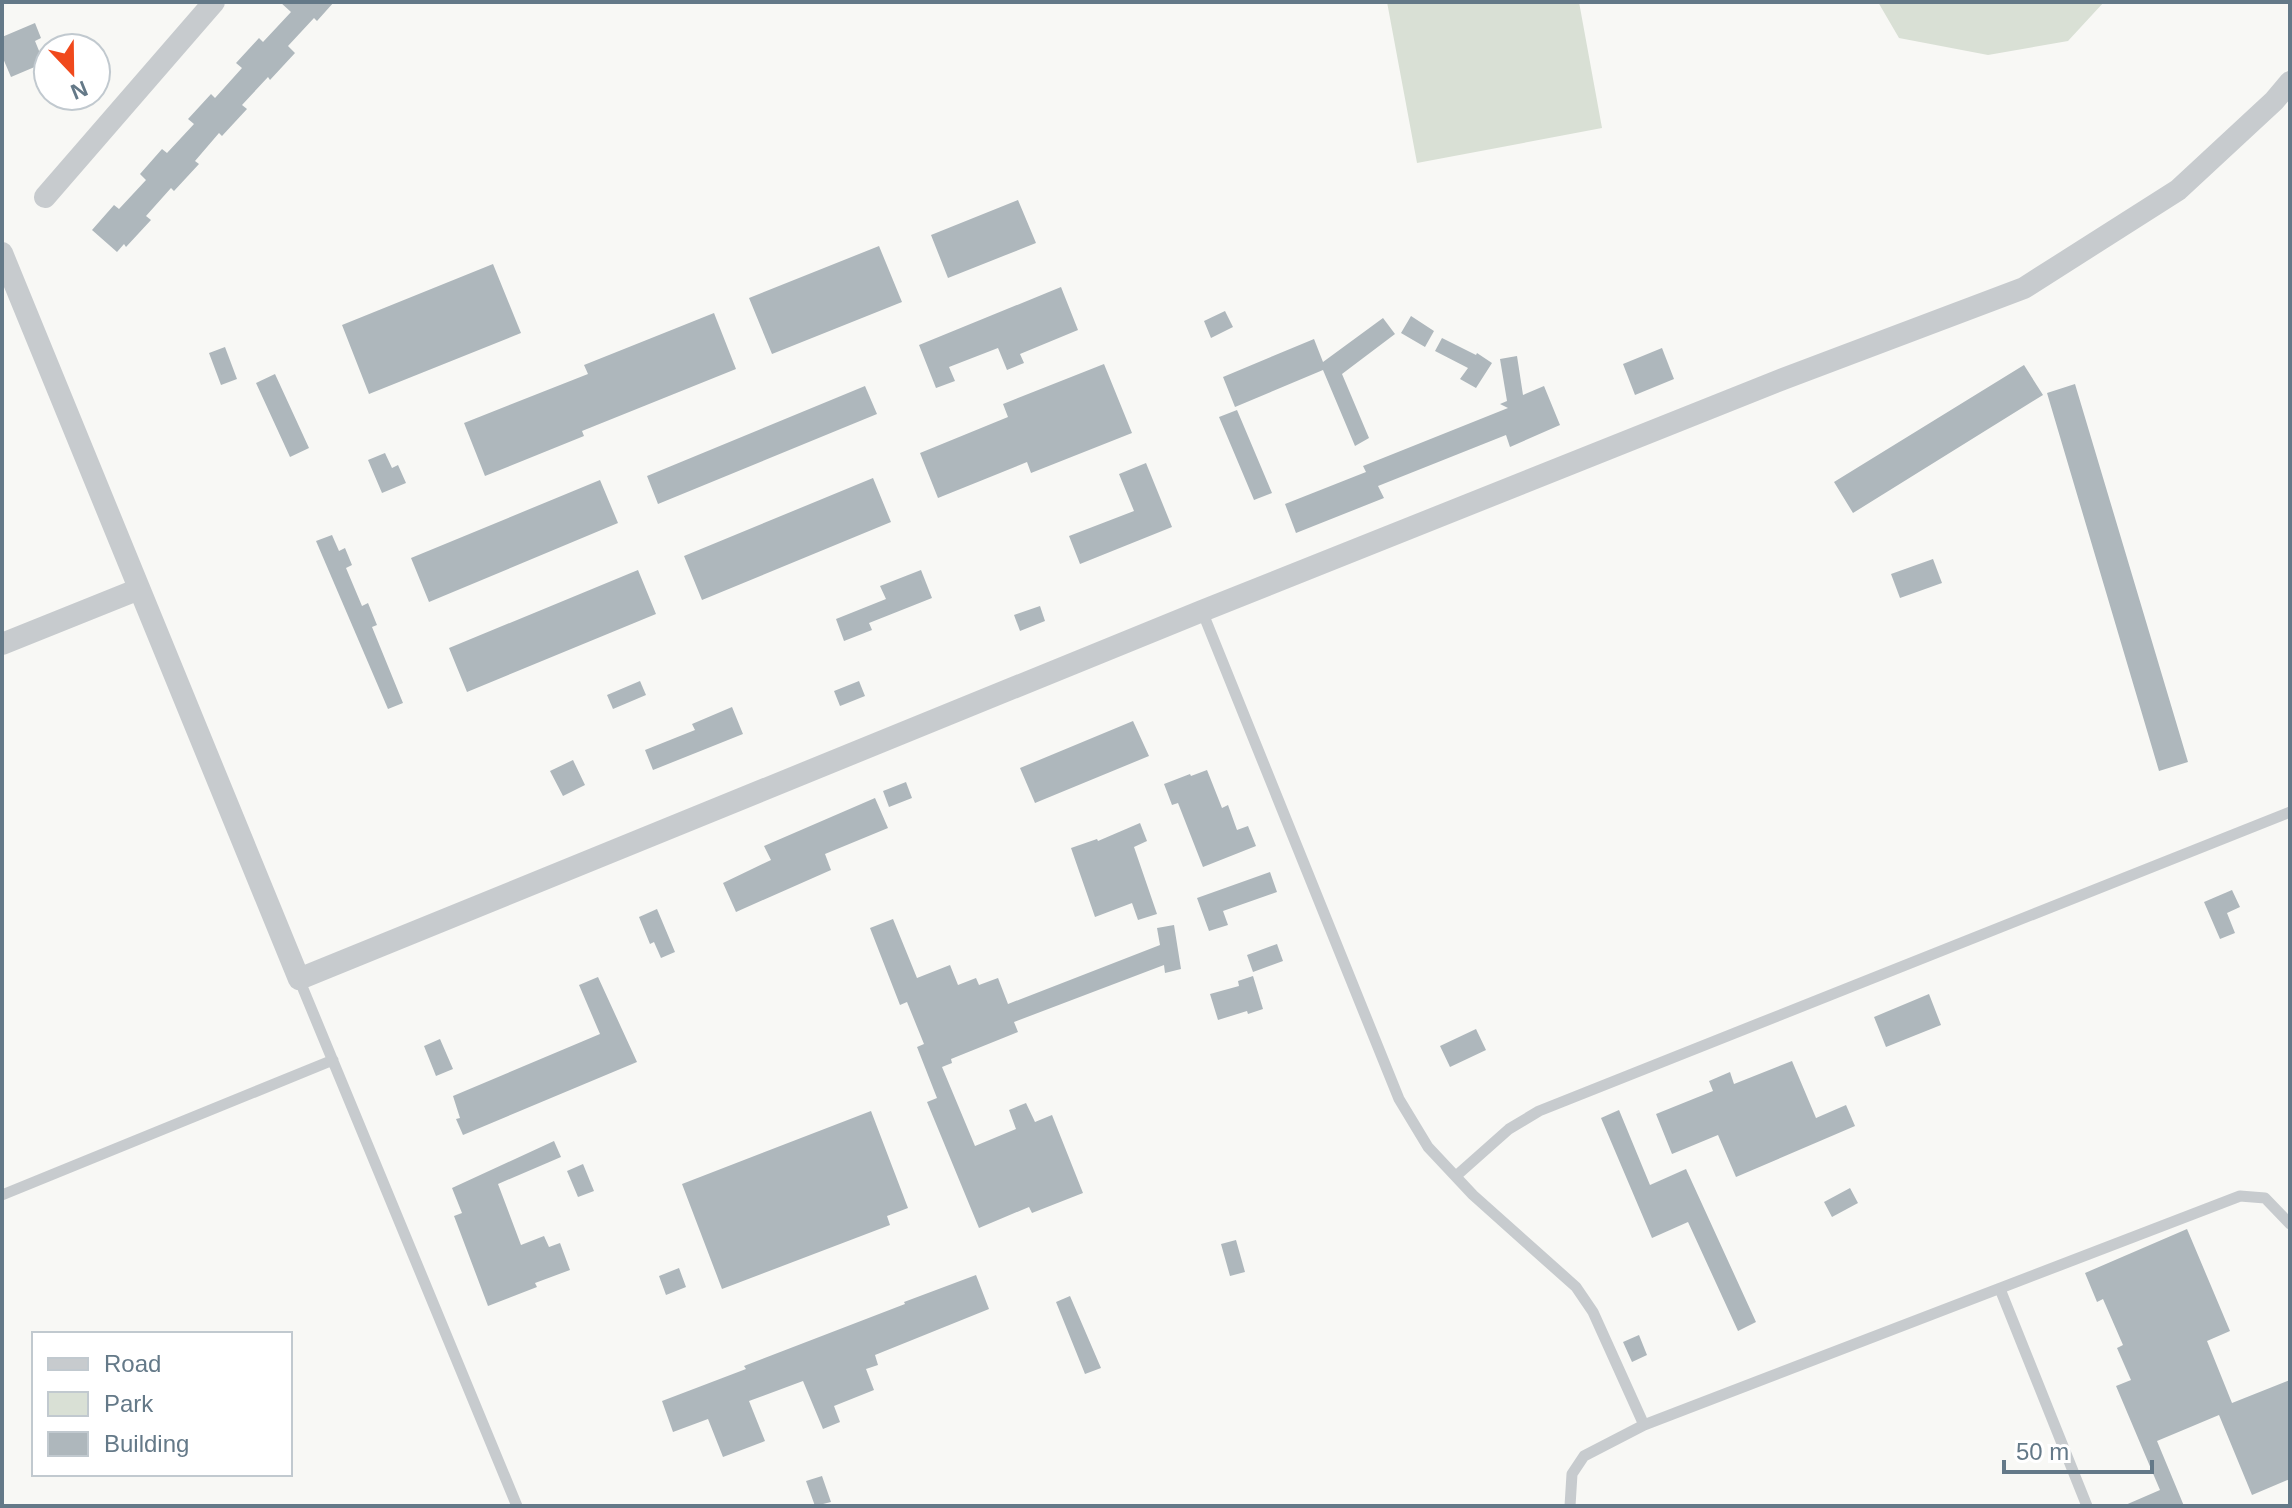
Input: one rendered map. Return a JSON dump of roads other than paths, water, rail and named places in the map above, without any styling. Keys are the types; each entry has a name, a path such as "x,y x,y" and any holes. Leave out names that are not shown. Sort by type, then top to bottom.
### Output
{"street":[{"path":"45,197 214,2"},
{"path":"2,253 299,979 1202,611 1783,379 2024,288 2178,190 2274,101 2290,82"},
{"path":"2,644 139,589"}],"lane":[{"path":"1202,611 1399,1099 1428,1147 1473,1195 1576,1287 1593,1312 1644,1425"},
{"path":"1456,1176 1509,1129 1539,1111 2290,812"},
{"path":"299,979 517,1506"},
{"path":"2,1195 333,1060"},
{"path":"1570,1506 1572,1474 1584,1456 1644,1425 2240,1196 2265,1198 2290,1224"},
{"path":"2000,1289 2087,1506"}]}
